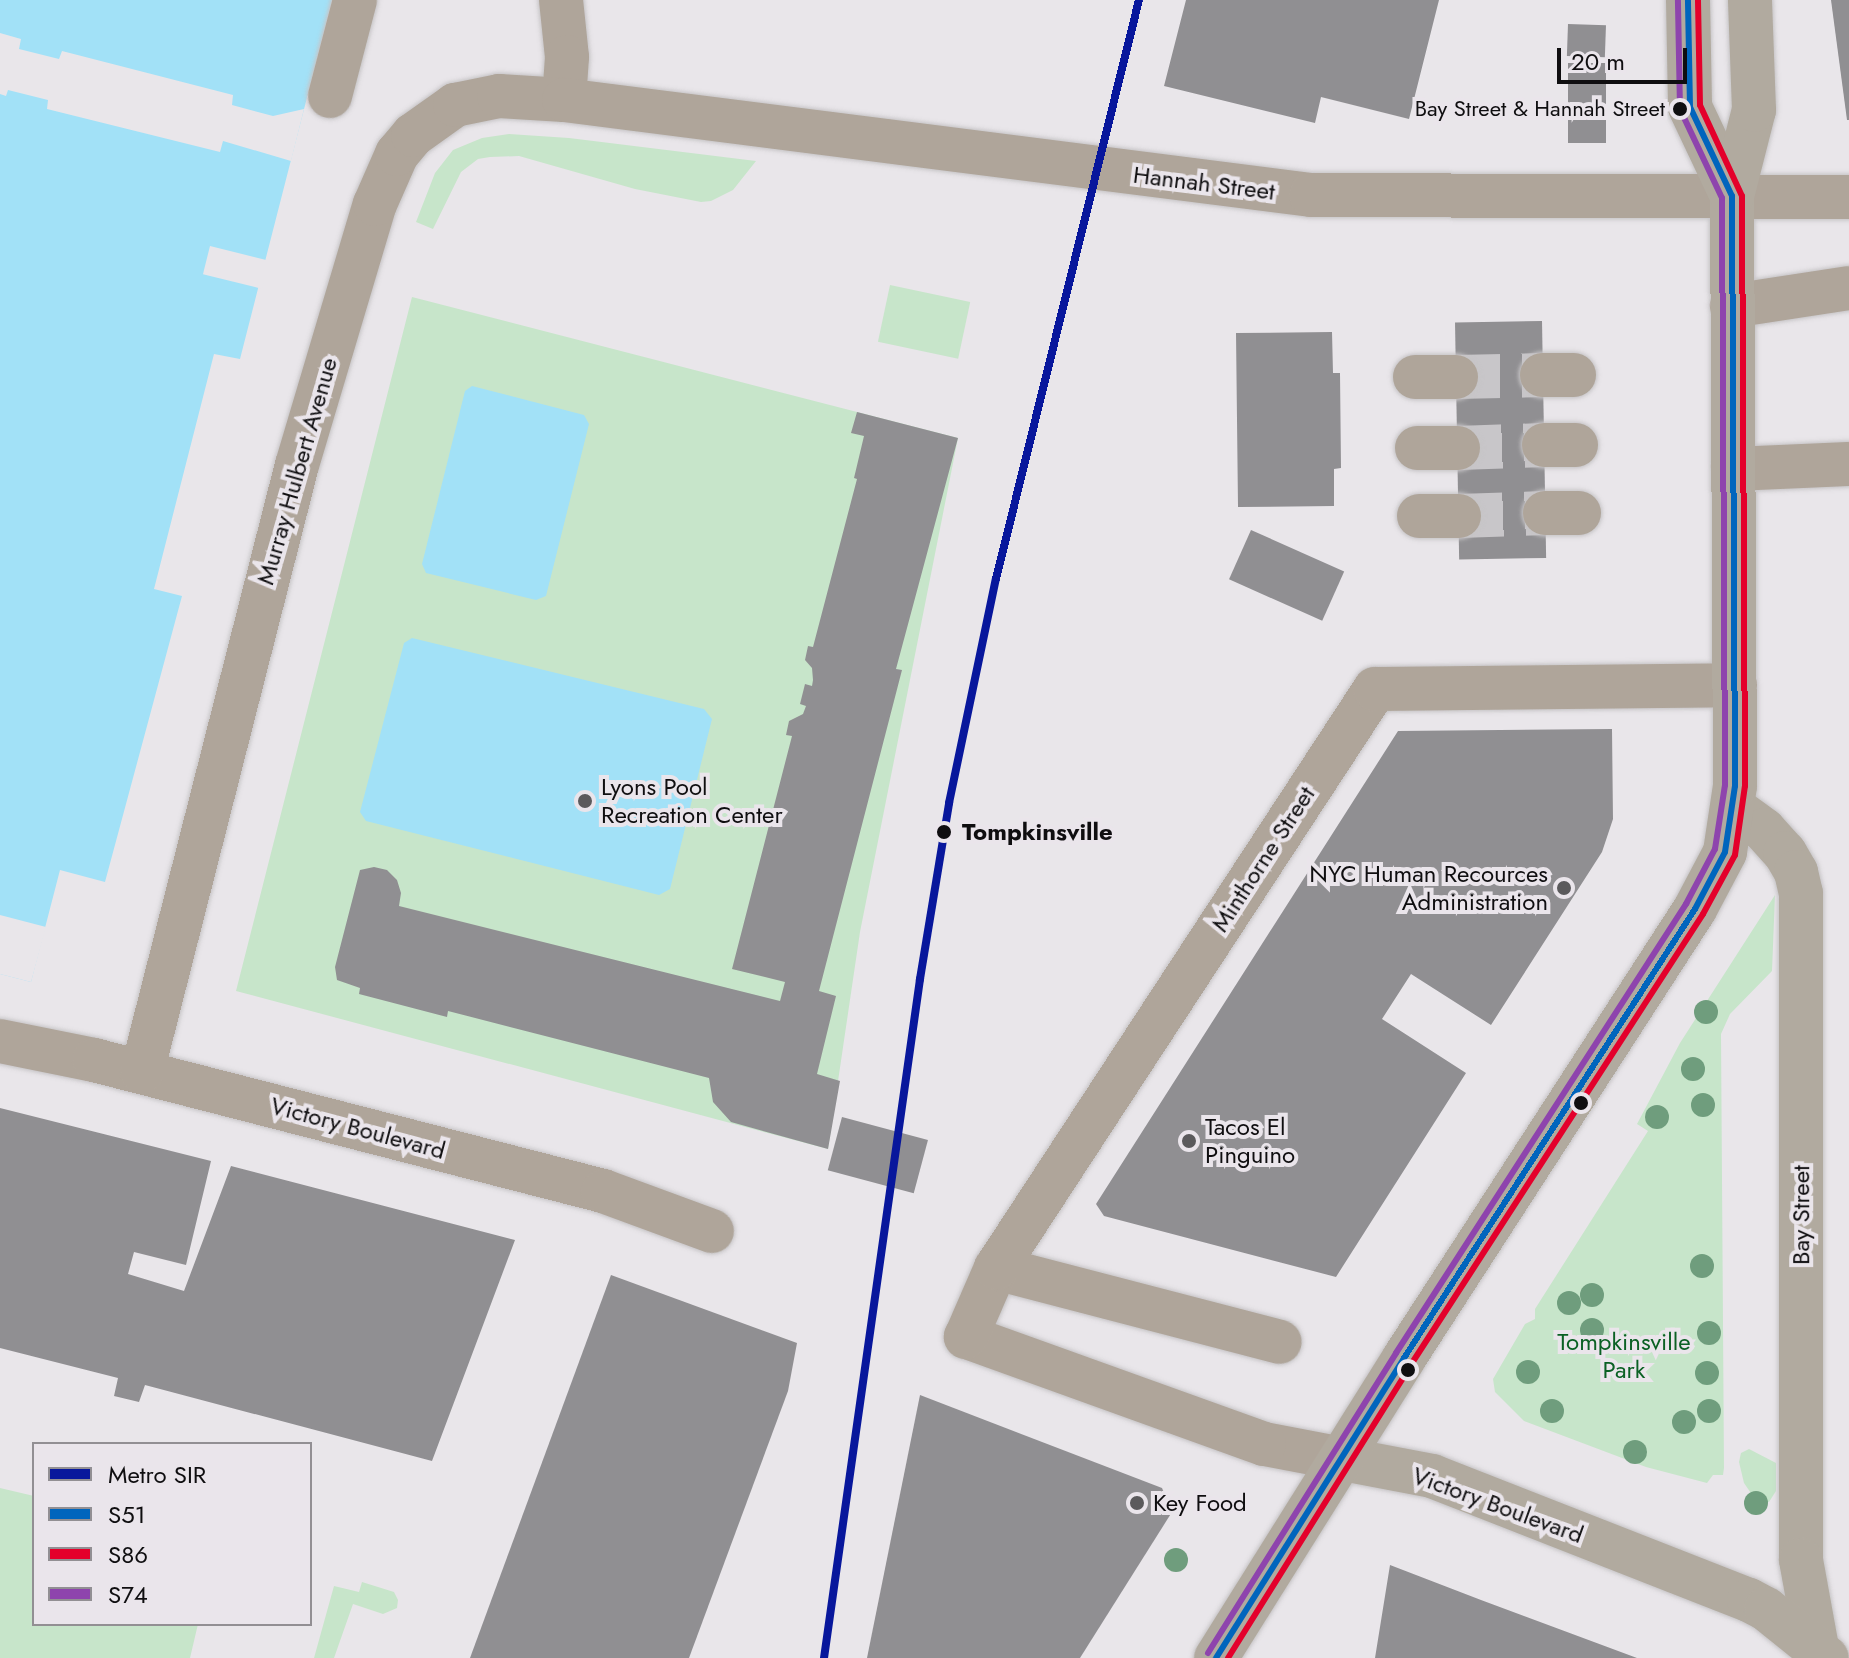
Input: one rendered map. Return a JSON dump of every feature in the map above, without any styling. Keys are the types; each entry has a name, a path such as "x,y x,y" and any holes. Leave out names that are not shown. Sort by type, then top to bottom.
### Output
{"main road":[{"path":"1688,0 1690,107 1732,196"},
{"path":"1216,1658 1404,1358 1695,909 1721,862 1734,808 1732,196 1754,110 1750,0"},
{"name":"Bay Street","path":"1734,808 1764,830 1785,853 1796,872 1801,893 1801,1560 1820,1655"},
{"name":"Victory Boulevard","path":"1343,1459 1432,1476 1749,1600 1820,1655"}],"street":[{"path":"330,96 355,0"},
{"path":"561,0 567,57 564,100"},
{"name":"Murray Hulbert Avenue","path":"142,1072 297,465 385,174 413,135 455,105 499,96 564,100"},
{"name":"Hannah Street","path":"564,100 1262,191 1351,197 1849,197"},
{"path":"1732,306 1849,288"},
{"path":"1733,469 1849,464"},
{"name":"Minthorne Street","path":"966,1337 996,1268 1375,689 1735,685"},
{"name":"Victory Boulevard","path":"0,1041 142,1072 603,1191 712,1231"},
{"path":"996,1268 1280,1342"},
{"name":"Victory Boulevard","path":"966,1337 1264,1444 1343,1459"}],"green space":[{"path":"509,134 569,138 756,161 733,190 711,201 701,202 635,189 519,156 478,159 461,172 433,229 416,222 435,173 453,150 482,138"},
{"path":"890,285 970,302 958,359 878,342"},
{"name":"Lyons Pool Recreation Center","path":"412,297 958,438 860,932 828,1149 236,991"},
{"name":"Tompkinsville Park","path":"1775,895 1772,971 1730,1014 1721,1034 1724,1468 1723,1475 1713,1475 1707,1483 1646,1467 1524,1421 1495,1392 1493,1379 1525,1324 1535,1319 1535,1309 1648,1131 1637,1124 1680,1043"},
{"path":"1749,1449 1776,1463 1776,1491 1769,1502 1755,1499 1744,1483 1739,1462 1741,1453"},
{"path":"0,1488 32,1496 32,1626 198,1626 190,1658 0,1658"},
{"path":"362,1582 394,1592 398,1600 397,1608 383,1614 353,1604 334,1658 314,1658 334,1586 359,1592"}],"water":[{"path":"0,0 332,0 240,359 214,354 154,589 182,596 105,882 60,870 31,982 0,974"},
{"path":"472,386 584,415 589,424 546,596 536,600 426,573 422,564 465,391"},
{"path":"412,638 704,709 712,719 670,889 659,895 366,821 360,812 404,643"}],"pier":[{"path":"0,33 21,39 19,49 59,59 62,51 233,95 232,105 273,116 304,109 291,161 223,141 220,152 47,109 48,100 8,90 6,96 0,94"},
{"path":"210,246 269,261 262,289 203,274"},
{"path":"0,915 46,927 31,982 0,974"}],"building":[{"path":"1186,0 1439,0 1409,119 1321,97 1315,123 1164,86"},
{"path":"1831,0 1849,0 1849,120 1847,120"},
{"path":"1568,24 1606,25 1605,57 1567,56"},
{"path":"1568,63 1606,63 1606,143 1568,143"},
{"path":"1542,321 1546,558 1459,559 1455,323"},
{"path":"1332,332 1333,373 1340,373 1341,468 1334,469 1334,506 1238,507 1236,333"},
{"path":"857,412 958,438 896,669 902,670 819,991 836,996 817,1074 840,1081 828,1149 731,1122 713,1102 709,1078 448,1011 447,1017 359,994 360,988 337,980 335,967 360,870 374,867 387,870 397,880 401,893 399,906 780,1001 785,982 732,969 792,736 786,735 789,721 803,714 806,706 800,704 805,684 812,686 812,668 805,660 808,646 813,647 857,479 854,478 864,436 851,433"},
{"path":"1251,530 1344,571 1322,621 1229,579"},
{"path":"1612,729 1613,819 1602,852 1491,1025 1411,974 1382,1019 1466,1073 1336,1277 1104,1216 1096,1204 1398,731"},
{"path":"0,1108 211,1161 186,1265 134,1252 128,1274 184,1291 231,1166 515,1240 432,1461 145,1385 139,1402 114,1396 118,1378 0,1348"},
{"path":"842,1117 928,1140 914,1193 828,1170"},
{"path":"611,1275 797,1343 788,1391 689,1658 470,1658"},
{"path":"920,1395 1162,1488 1172,1512 1080,1658 867,1658"},
{"path":"1390,1565 1481,1600 1637,1658 1375,1658"}],"tunnel":[{"path":"1456,377 1542,375"},
{"path":"1458,448 1544,445"},
{"path":"1459,516 1545,513"}],"metro line":[{"name":"SIR","path":"824,1658 920,979 949,803 996,579 1139,0"}],"transit line":[{"name":"S74","path":"1208,1653 1396,1353 1686,904 1715,849 1725,785 1722,198 1680,109 1678,0"},
{"name":"S51","path":"1216,1658 1404,1358 1695,909 1725,852 1735,786 1732,196 1690,107 1688,0"},
{"name":"S86","path":"1228,1658 1412,1363 1703,914 1735,855 1745,786 1742,196 1700,105 1698,0"}],"place":[{"name":"Bay Street & Hannah Street","path":"1680,109"},
{"name":"Lyons Pool Recreation Center","path":"585,801"},
{"name":"Tompkinsville","path":"944,832"},
{"name":"NYC Human Recources Administration","path":"1564,888"},
{"name":"Tacos El Pinguino","path":"1189,1141"},
{"name":"Key Food","path":"1137,1503"}]}
